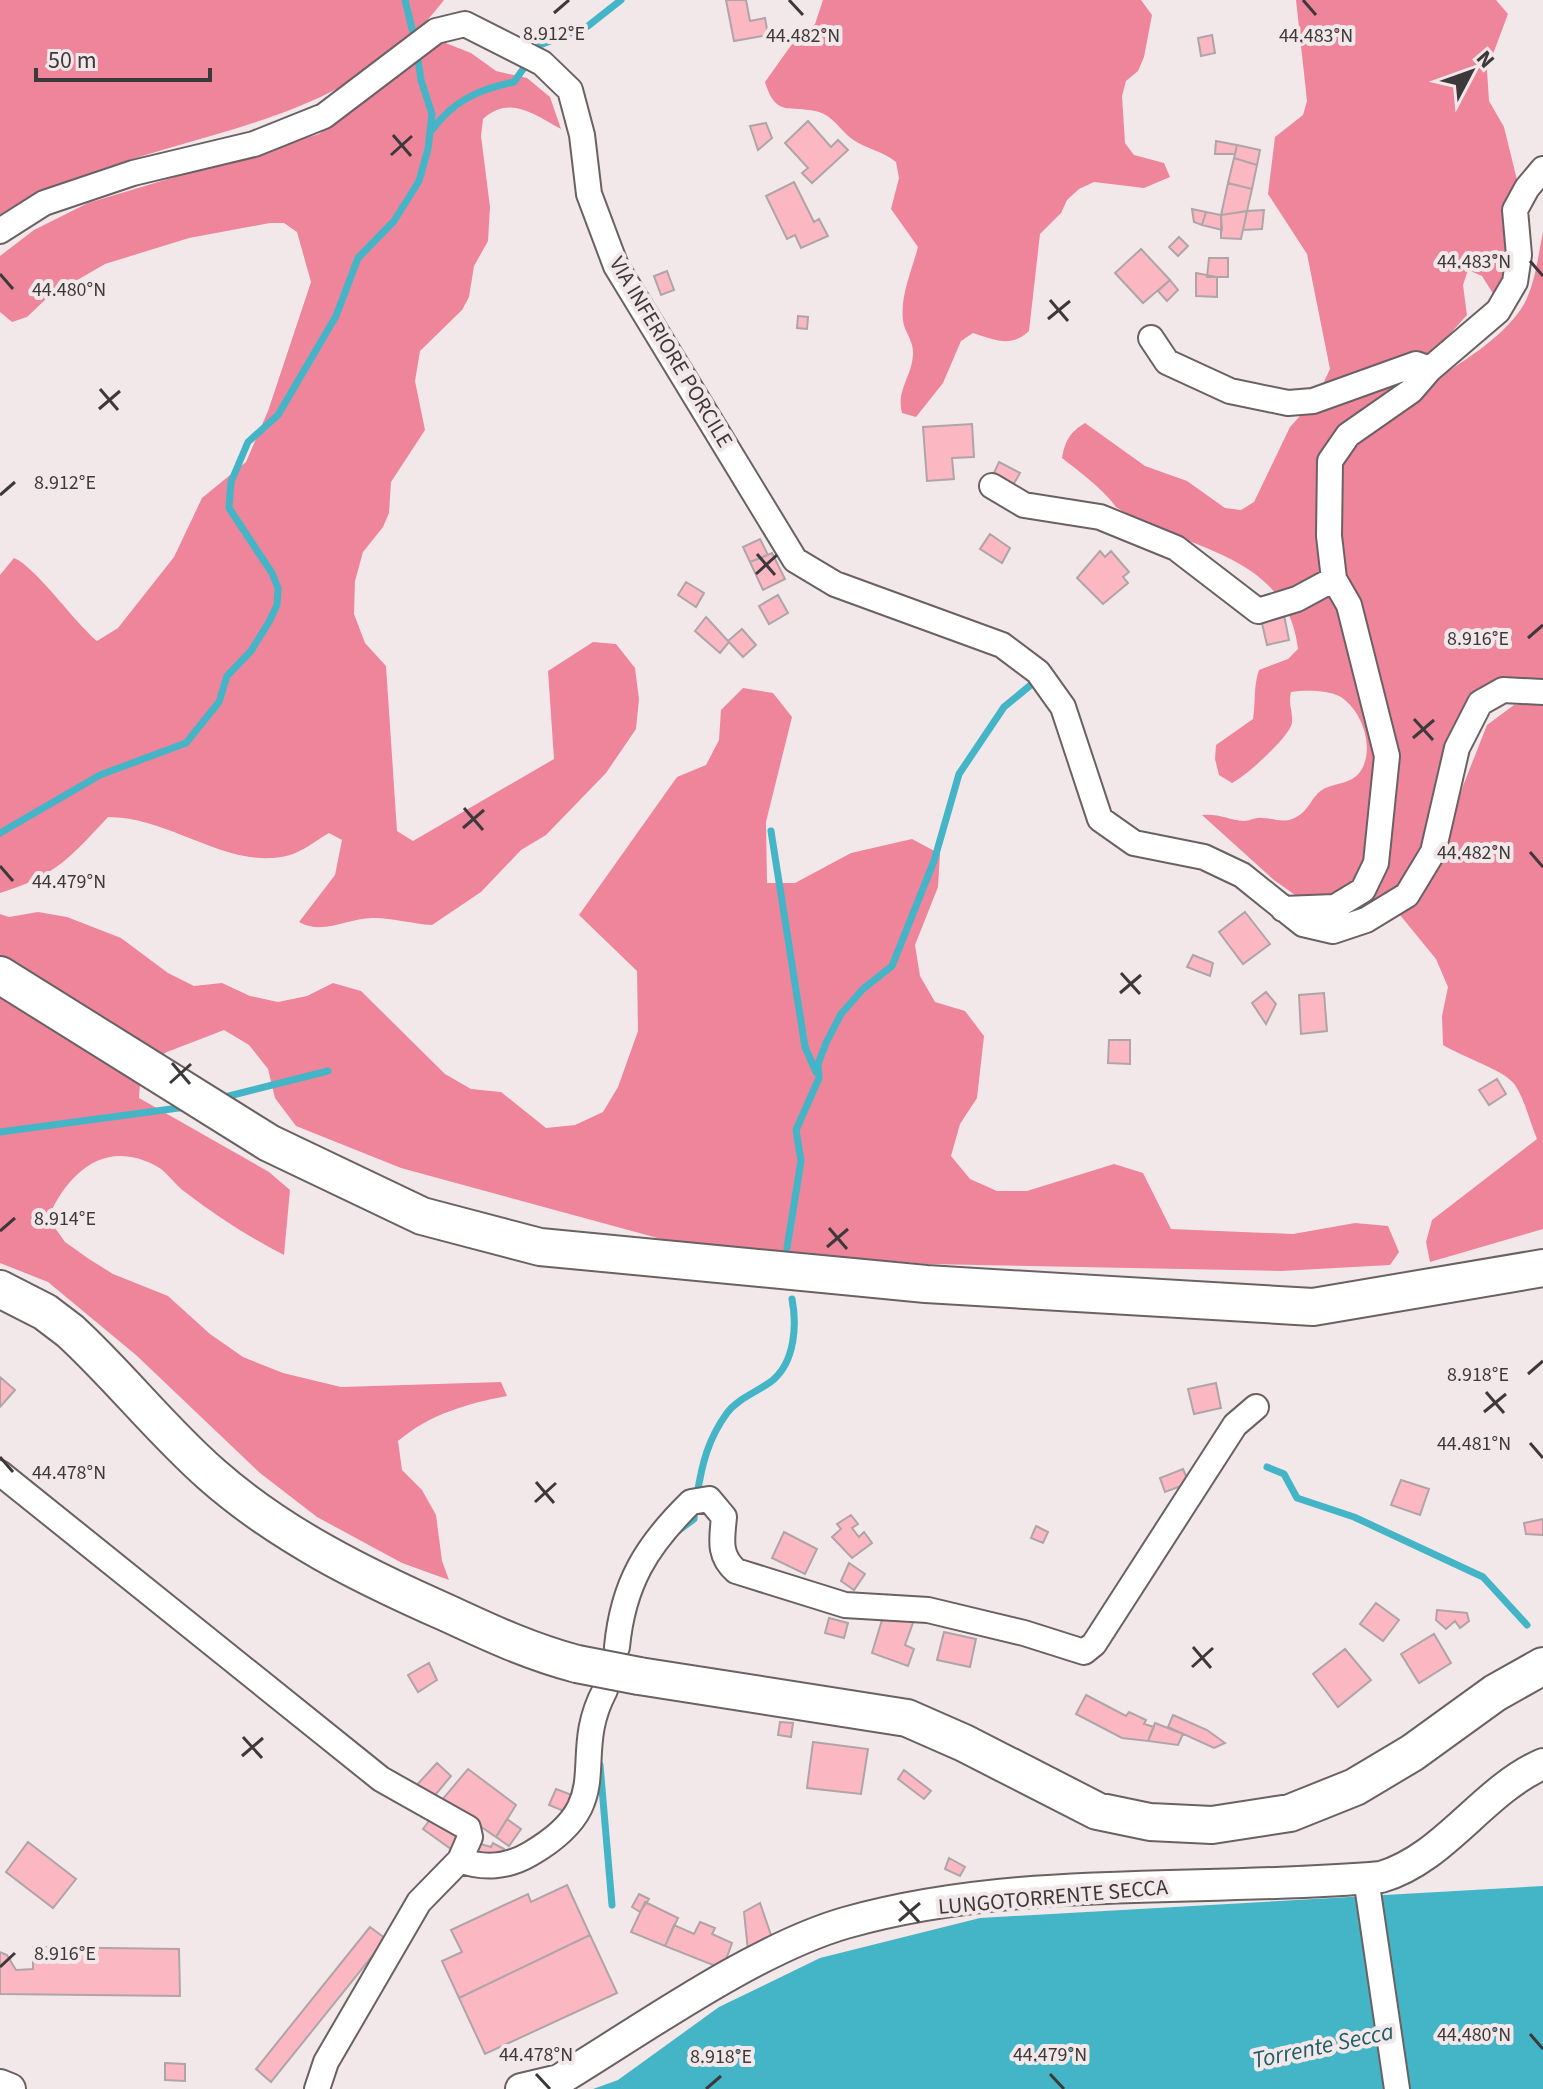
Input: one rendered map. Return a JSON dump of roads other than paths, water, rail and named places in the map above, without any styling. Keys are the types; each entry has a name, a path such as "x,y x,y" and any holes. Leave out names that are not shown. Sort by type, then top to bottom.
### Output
{"highway":[{"path":"0,975 269,1143 422,1216 540,1247 664,1262 926,1284 1313,1307 1543,1268"},
{"path":"0,1289 45,1312 70,1331 176,1440 251,1507 330,1556 474,1626 536,1654 577,1664 907,1718 964,1743 1097,1811 1150,1822 1212,1825 1290,1813 1355,1787 1412,1753 1495,1693 1543,1666"}],"main road":[{"name":"LUNGOTORRENTE SECCA","path":"521,2089 559,2080 768,1955 844,1924 958,1901 1000,1897 1368,1890 1407,1867 1509,1784 1543,1764"},
{"path":"0,2085 10,2089"}],"street":[{"name":"VIA INFERIORE PORCILE","path":"0,231 44,203 133,173 254,144 324,116 436,31 465,24 542,63 570,90 582,135 589,194 616,266 795,560 835,584 1002,645 1038,672 1063,707 1100,819 1134,843 1204,857 1242,875 1303,924 1333,931 1366,920 1407,895 1433,852 1457,748 1480,703 1503,690 1543,692"},
{"path":"1281,909 1335,907 1363,890 1376,863 1387,756 1349,605 1334,579 1329,536 1330,461 1348,435 1411,391 1430,369 1498,311 1515,282 1519,255 1515,210 1527,188 1543,169"},
{"path":"1151,338 1167,362 1230,391 1288,403 1313,401 1416,364 1430,369"},
{"path":"992,486 1024,505 1100,517 1176,548 1258,611 1297,599 1334,579"},
{"path":"617,1647 621,1608 640,1566 691,1502 709,1499 724,1517 721,1551 726,1562 736,1571 845,1605 928,1610 1024,1633 1084,1652 1094,1644 1235,1425 1256,1407"},
{"path":"0,1473 381,1779 468,1828 470,1837 460,1860 419,1902 326,2062 317,2089"},
{"path":"460,1860 481,1868 522,1859 547,1844 573,1822 587,1790 591,1724 605,1690"},
{"path":"1368,1890 1397,2089"}],"water":[{"name":"Torrente Secca","path":"1543,1886 1543,2089 593,2089 618,2080 719,2007 820,1958 980,1918"}],"waterway":[{"path":"405,0 415,41"},
{"path":"432,130 449,111 468,98 489,88 514,82 540,45 588,26 621,0"},
{"path":"0,833 100,775 186,743 219,702 227,676 251,651 269,622 277,605 278,588 272,573 229,508 231,482 248,442 278,415 336,316 358,258 394,221 419,181 428,149 432,114 421,80 417,53"},
{"path":"787,1248 801,1161 796,1130 819,1078 818,1064 826,1043 841,1014 863,989 892,966 934,861 959,774 1004,707 1038,679"},
{"path":"771,831 805,1047 816,1072"},
{"path":"221,1098 328,1071"},
{"path":"0,1132 186,1107"},
{"path":"697,1495 707,1452 727,1413 773,1380 786,1363 793,1342 792,1299"},
{"path":"1267,1467 1284,1474 1297,1498 1354,1517 1483,1577 1527,1625"},
{"path":"678,1531 694,1519 695,1507"},
{"path":"600,1765 612,1905"}]}
